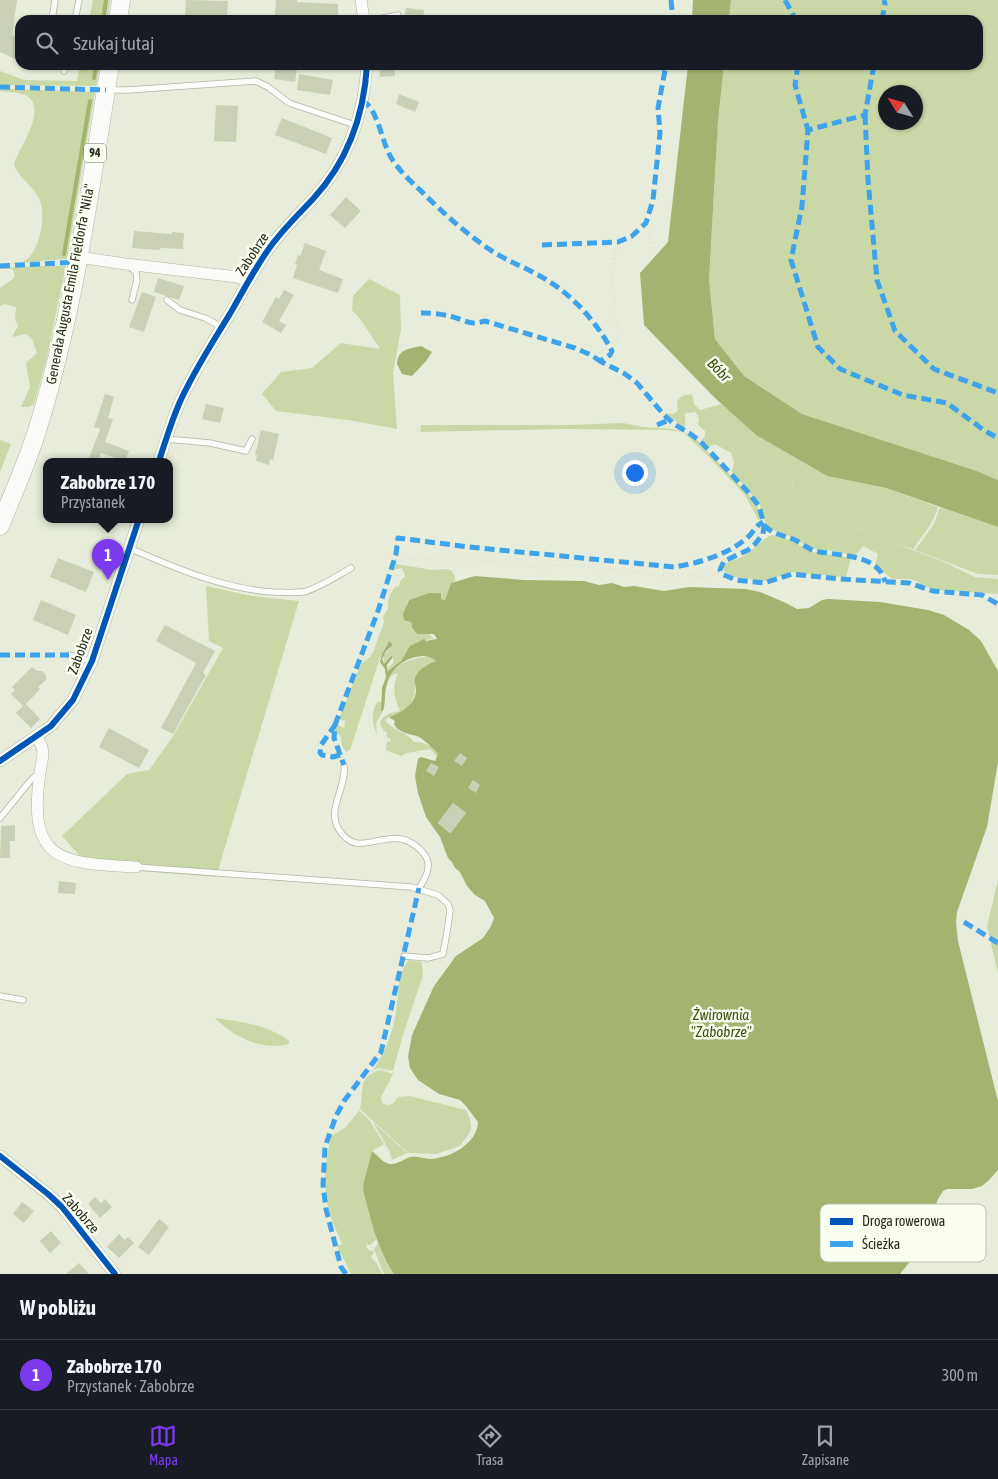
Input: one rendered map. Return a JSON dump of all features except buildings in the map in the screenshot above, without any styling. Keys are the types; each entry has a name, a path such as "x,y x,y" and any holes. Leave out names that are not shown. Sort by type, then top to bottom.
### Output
{"main road":[{"path":"119,15 121,0"},
{"name":"Generała Augusta Emila Fieldorfa \"Nila\"","path":"0,526 42,415 62,338 78,257 109,70"}],"street":[{"path":"361,0 363,15"},
{"name":"Zabobrze","path":"160,458 188,386 249,281 278,236 313,199 337,169 355,125 366,80 366,70"},
{"path":"78,257 237,276 249,281"},
{"name":"Zabobrze","path":"0,761 51,726 73,700 92,661 138,523"},
{"path":"36,738 42,745 43,755 38,791 37,819 44,841 49,848 67,859 92,864 136,868"},
{"name":"Zabobrze","path":"2,1161 48,1194 62,1208 115,1274"}],"lane":[{"path":"53,15 55,0"},
{"path":"76,15 79,0"},
{"path":"106,90 256,81 268,87 289,103 355,125"},
{"path":"126,264 136,272 137,280 132,300"},
{"path":"167,300 180,310 205,318 222,327"},
{"path":"166,439 210,443 246,451 252,440"},
{"path":"129,548 209,580 236,587 266,591 307,591 351,568"},
{"path":"69,655 92,661"},
{"path":"344,765 344,777 335,814 338,829 346,838 357,843 369,844 394,838 401,839 417,848 424,854 429,867 426,877 419,888"},
{"path":"0,818 30,781 40,772"},
{"path":"136,868 419,888 438,895 448,904 450,910 445,951 440,956 434,957 404,956"},
{"path":"0,996 23,1000"}],"path":[{"path":"646,223 654,248"},
{"path":"612,350 619,333 613,314 615,296 612,284 614,252 618,242"},
{"path":"792,476 796,489 820,508 840,517 848,526 850,524 855,528 880,535 979,576 998,577"},
{"path":"914,550 933,524 938,511"},
{"path":"395,560 498,561 539,568 553,565 574,566 671,576 689,574 703,576 721,573"},
{"path":"364,1076 380,1069 393,1073"},
{"path":"359,1110 408,1153"},
{"path":"369,1117 389,1152 390,1161"},
{"path":"372,1247 383,1274"}],"shaded area":[{"path":"93,0 110,0 108,15 90,15"},
{"path":"731,0 998,0 998,480 977,471 802,414 744,376 715,339 709,280 718,121 723,70 983,70 983,15 730,15"},
{"path":"79,70 99,70 96,86 11,85 8,87 11,89 95,92 67,259 20,263 31,255 36,247 42,219 42,210 37,195 18,173 14,164 30,129 35,110 33,102 27,96 0,91 0,71 24,80 77,81"},
{"path":"66,266 47,357 34,404 29,407 21,407 30,387 26,363 37,353 32,339 26,334 12,337 18,326 15,319 16,307 5,304 0,306 0,288 14,278 15,275 12,269 0,268"},
{"path":"369,279 400,295 401,329 393,373 397,429 348,420 276,411 262,394 281,372 312,368 341,343 380,349 352,310 353,296"},
{"path":"692,394 694,404 700,410 722,404 756,435 827,476 886,488 938,507 931,524 913,549 899,545 940,560 975,577 998,579 998,594 939,590 921,585 917,581 909,579 892,579 875,565 878,554 863,546 855,556 835,551 813,549 787,535 772,530 764,520 759,503 732,472 734,463 731,453 715,444 708,447 701,441 705,436 705,431 698,425 699,419 696,412 685,413 685,429 665,413 673,414 678,411 677,401 682,396"},
{"path":"623,423 682,432 667,430 562,429 420,432 421,425"},
{"path":"683,432 696,439 755,501 760,512 759,521 745,495"},
{"path":"0,440 11,444 0,472"},
{"path":"940,507 998,527 998,575 978,574 915,550 934,524"},
{"path":"772,535 790,540 812,552 851,558 846,577 790,572 763,581 735,577 724,571 724,566 728,562 746,555"},
{"path":"396,564 433,570 447,569 452,571 455,581 451,583 445,600 441,599 441,593 429,593 408,600 403,616 404,622 411,622 412,629 417,634 429,634 434,639 416,643 394,668 387,672 387,669 393,663 393,657 391,656 384,664 383,656 393,645 387,643 380,658 350,750 346,752 342,746 341,736 333,730 329,731 336,718 338,725 344,728 345,721 339,719 361,664 370,657 374,650 390,597 395,587 399,586 400,581 405,576 402,568 394,570"},
{"path":"206,586 252,596 299,601 216,877 90,867 62,836 127,774 149,770 172,738 223,648 209,641"},
{"path":"428,656 436,661 426,665 419,673 412,702 400,713 385,720 414,742 421,742 431,747 438,754 438,758 430,749 407,753 401,756 386,750 387,741 390,742 391,740 386,736 387,733 383,730 380,723 385,716 400,711 394,692 398,673 390,676 402,664"},
{"path":"378,701 382,703 381,710 383,711 376,723 377,735 373,718 375,705"},
{"path":"998,880 998,974 987,926"},
{"path":"409,960 422,962 423,975 393,1071 378,1068 373,1070 384,1050 395,1020 400,978"},
{"path":"215,1018 263,1027 281,1035 289,1041 289,1044 268,1046 249,1041 222,1025"},
{"path":"381,1070 393,1074 381,1097 382,1103 387,1105 393,1104 398,1097 410,1096 466,1110 471,1121 471,1129 460,1146 436,1154 408,1153 360,1109 365,1080 373,1072"},
{"path":"359,1111 368,1118 384,1144 372,1151 364,1181 377,1239 370,1245 366,1245 368,1250 373,1251 374,1253 371,1257 382,1274 351,1274 337,1246 342,1244 331,1218 326,1195 326,1166 331,1136 345,1128"},
{"path":"373,1122 407,1153 392,1160 390,1152"},
{"path":"378,1243 384,1258 394,1274 384,1274 374,1249"}],"water":[{"path":"693,0 731,0 730,15 692,15"},
{"name":"Bóbr","path":"687,70 723,70 718,121 709,280 715,339 744,376 802,414 977,471 998,480 998,527 886,488 827,476 756,435 714,397 644,325 640,273 668,242"},
{"path":"421,346 432,352 426,361 412,376 402,374 397,364 399,355 404,350"},
{"name":"Żwirownia \"Zabobrze\"","path":"475,576 524,580 584,581 599,585 612,583 624,587 634,586 664,591 689,587 746,589 760,592 797,609 809,608 822,600 829,599 880,602 928,610 944,615 969,630 981,641 998,671 998,762 987,827 957,912 956,922 958,941 998,1101 998,1170 982,1186 972,1189 947,1189 943,1191 936,1204 820,1204 820,1262 910,1262 900,1274 394,1274 379,1245 363,1190 372,1151 390,1164 411,1157 438,1158 454,1153 473,1137 478,1122 466,1106 460,1100 439,1094 418,1080 410,1068 408,1057 412,1035 434,986 456,956 483,938 494,918 485,901 475,895 467,886 460,872 448,858 440,837 426,817 418,793 415,776 418,759 421,757 435,761 438,754 419,737 398,729 394,724 395,721 389,717 411,704 416,690 416,675 424,667 436,661 428,656 419,656 407,660 397,667 389,678 384,708 381,711 382,688 386,677 385,669 380,662 389,641 393,645 386,651 382,659 384,664 391,656 393,657 387,665 387,672 401,661 410,646 424,639 426,641 437,639 434,634 417,634 412,628 411,622 404,621 403,614 409,600 429,593 441,593 441,599 445,600 451,583","holes":["453,803 466,813 450,833 438,823"]}],"waterway":[{"path":"104,15 106,0"},
{"path":"94,78 95,70"},
{"path":"64,254 90,101"}],"marked path":[{"path":"671,0 672,15"},
{"path":"785,0 793,15"},
{"path":"883,15 884,0"},
{"path":"542,245 618,242 632,236 646,223 653,200 660,133 658,108 665,70"},
{"path":"797,70 795,85 808,130"},
{"path":"873,70 865,115 808,130 802,206 791,260 818,347 840,369 903,395 947,403 985,431 998,438"},
{"path":"0,87 106,90"},
{"path":"362,100 372,111 392,159 409,179 444,213 480,242 500,256 559,288 580,306 612,351 610,355 600,361 625,374 637,383 664,415 700,441 759,506 764,525 763,534 748,550 724,561 720,570 722,574 736,580 764,583 792,574 909,583 933,591 982,595 998,604"},
{"path":"865,115 868,180 877,280 895,331 934,369 998,393"},
{"path":"0,266 77,262"},
{"path":"421,313 447,315 471,323 485,321 575,348 600,361"},
{"path":"657,425 669,420"},
{"path":"335,725 378,611 396,554 398,538 469,547 674,567 703,561 722,554 747,538 763,522"},
{"path":"764,525 775,533 795,540 815,551 856,557 866,561 881,573 885,582"},
{"path":"0,655 69,655"},
{"path":"340,755 333,757 320,753 321,745 335,725 334,738 344,765"},
{"path":"346,1274 341,1267 326,1209 323,1185 325,1147 336,1116 344,1101 381,1052 419,888"},
{"path":"964,922 998,943"}],"cycle path":[{"path":"160,458 173,418 185,392 253,273 278,236 325,185 344,154 358,120 366,70"},
{"path":"0,761 51,726 73,700 92,661 138,523"},
{"path":"0,1156 62,1207 115,1274"}],"place":[{"name":"Zabobrze 170","path":"108,580"}]}
